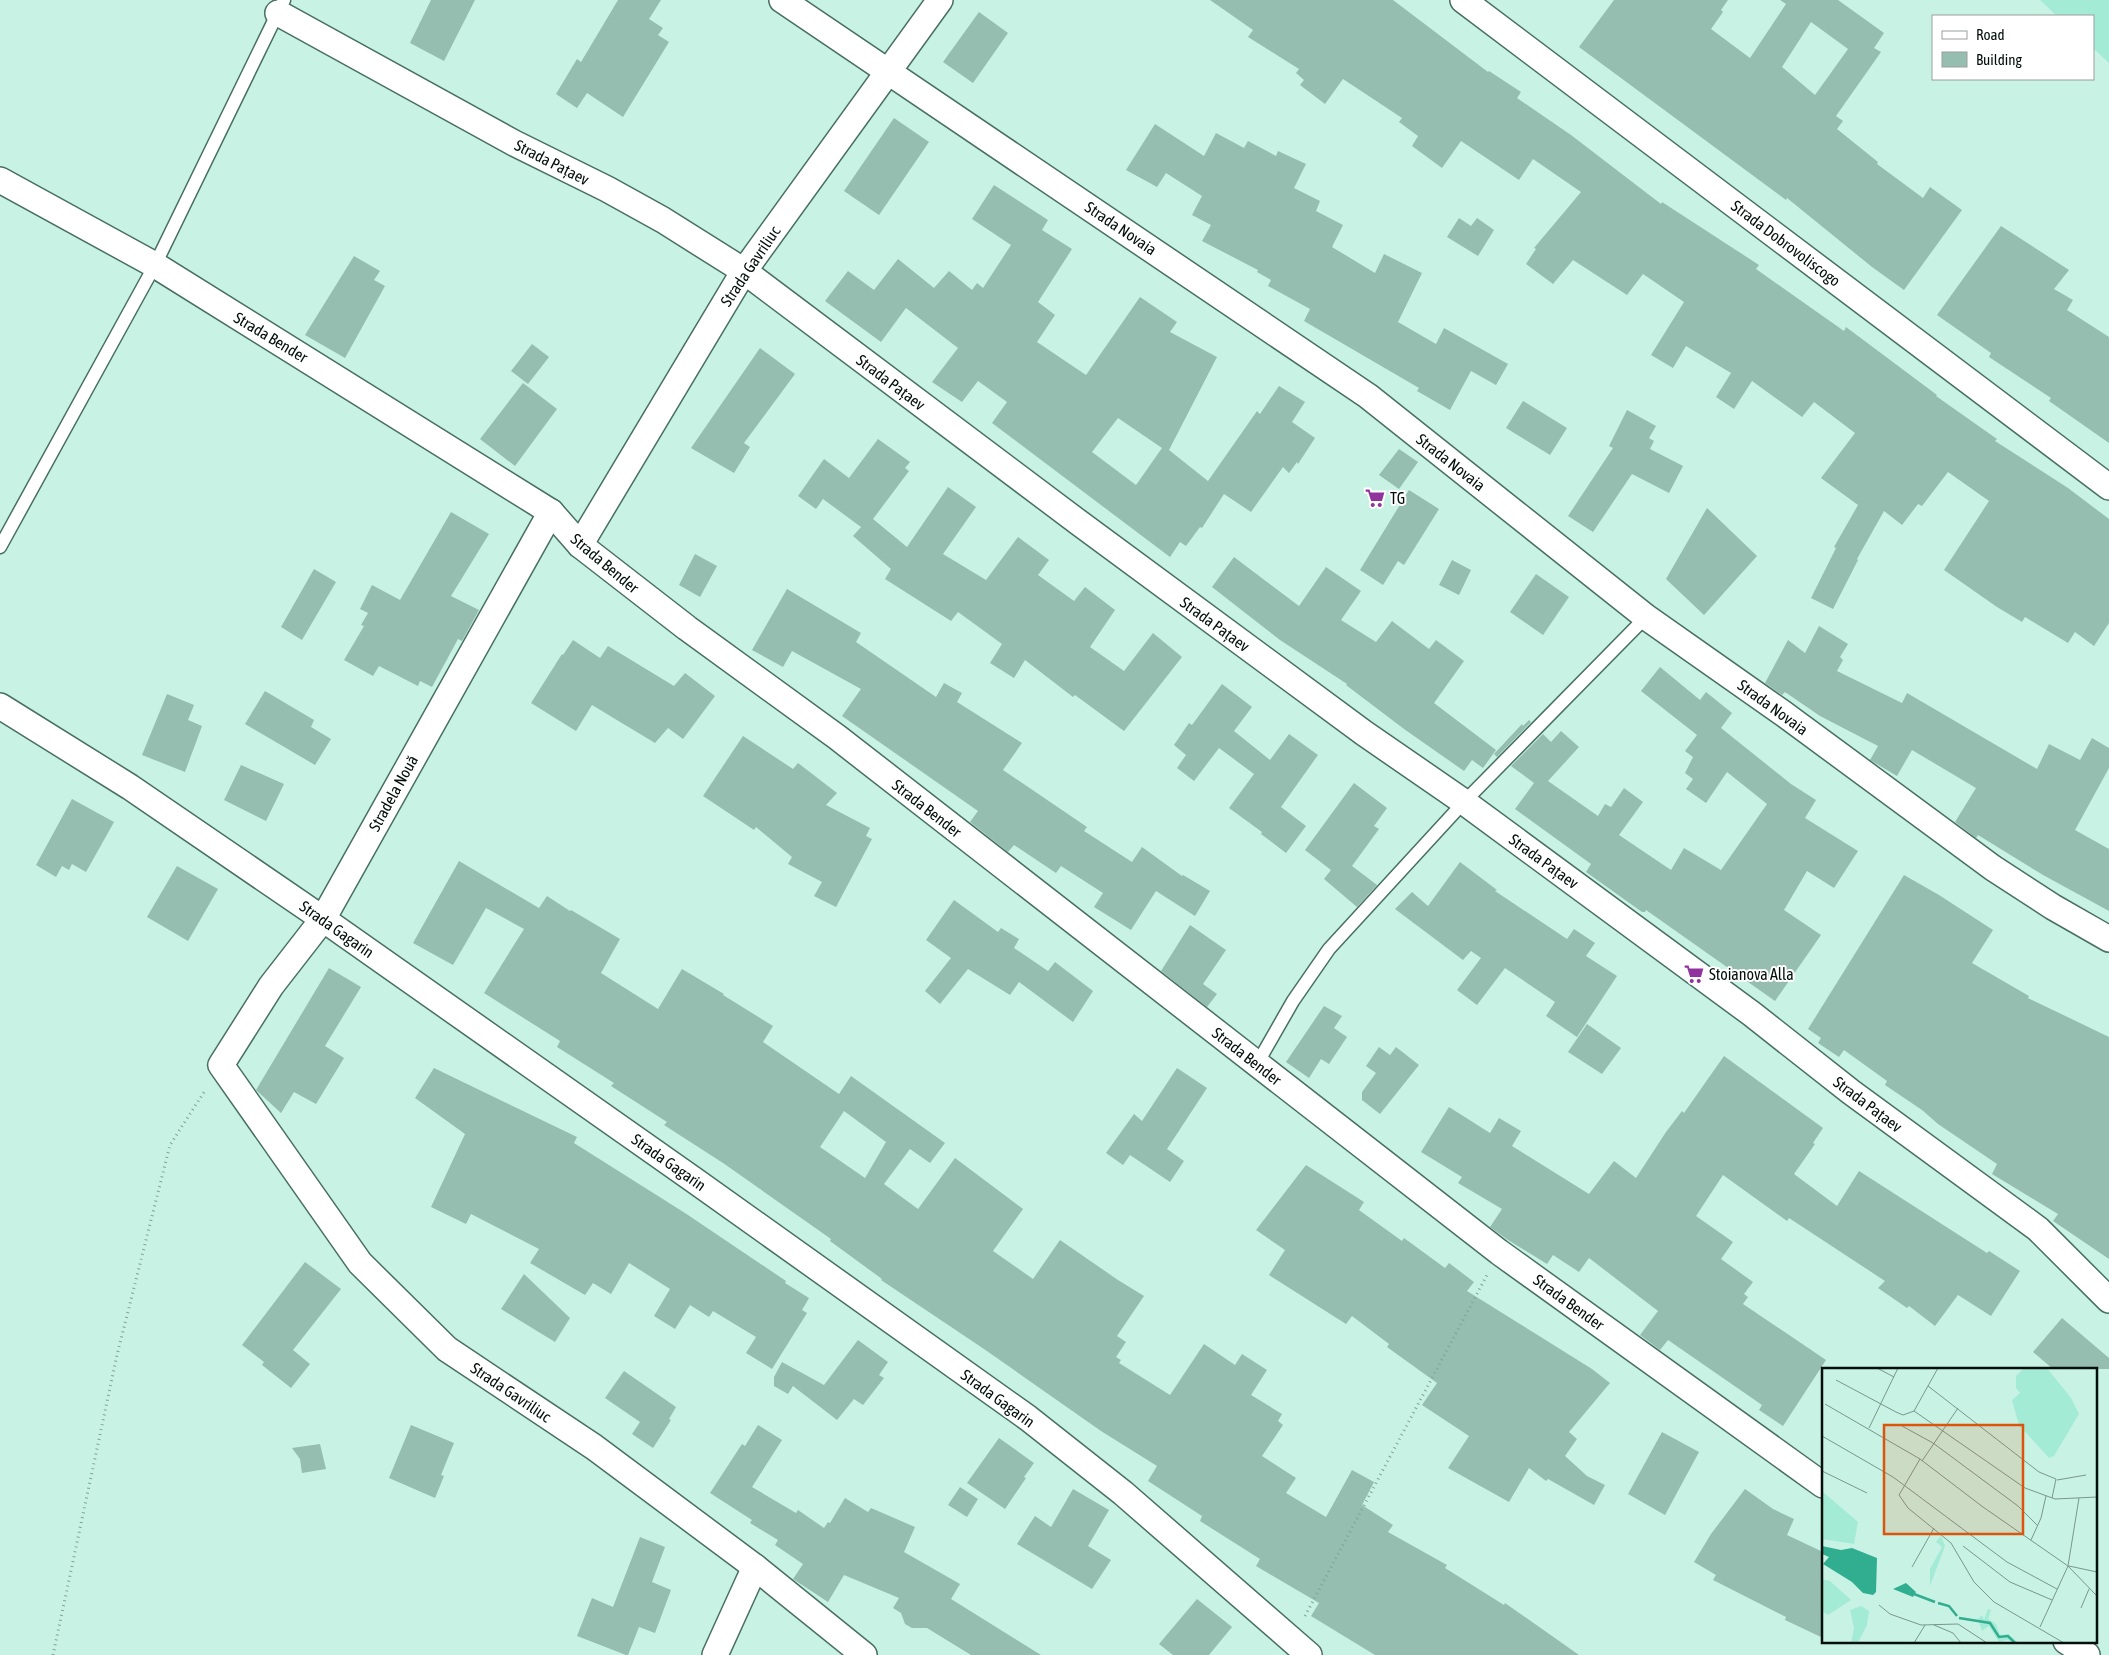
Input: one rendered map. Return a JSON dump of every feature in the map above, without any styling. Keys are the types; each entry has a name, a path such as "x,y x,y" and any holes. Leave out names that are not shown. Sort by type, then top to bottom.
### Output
{"street":[{"name":"Strada Novaia","path":"782,0 1368,396 1646,617 1784,714 1992,868 2053,907 2109,939"},
{"name":"Strada Gavriliuc","path":"580,545 744,271 940,0"},
{"name":"Strada Dobrovoliscogo","path":"1463,0 2109,487"},
{"name":"Strada Pațaev","path":"281,7 514,143 655,216 744,271 1085,528 1364,733 1464,802 1752,1014 1859,1098 2038,1229 2109,1300"},
{"name":"Strada Bender","path":"0,180 155,265 551,512 580,545 687,628 837,736 1499,1252 1822,1484"},
{"name":"Stradela Nouă","path":"221,1065 271,986 323,919 551,512"},
{"name":"Strada Gagarin","path":"0,706 130,787 323,919 1028,1418 1123,1493 1296,1650"},
{"name":"Strada Gavriliuc","path":"221,1065 360,1263 447,1348 594,1447 755,1567 864,1655"},
{"path":"715,1655 755,1567"},
{"path":"2068,1642 2088,1655"}],"lane":[{"path":"0,547 155,265 281,7"},
{"path":"1257,1064 1293,1000 1329,949 1464,802 1646,617"}],"path":[{"path":"53,1655 116,1355 170,1145 221,1065"},
{"path":"1296,1650 1499,1252"}],"green space":[{"path":"2040,0 2109,0 2109,63 2094,49 2094,15 2056,15"}],"building":[{"path":"431,0 475,0 444,61 410,43"},
{"path":"618,0 661,0 649,19 663,28 658,35 669,42 623,117 587,93 577,108 556,94 577,59 581,62"},
{"path":"1210,0 1393,0 1488,72 1521,92 1517,98 1571,135 1661,204 1662,202 1759,265 1756,269 1844,331 1846,327 1936,396 1997,439 1995,441 2068,488 2109,519 2109,623 2094,646 2075,632 2068,643 2025,617 2022,622 1944,570 1989,501 1948,472 1922,506 1918,504 1902,525 1884,511 1857,559 1833,609 1811,598 1836,548 1834,547 1858,505 1821,478 1855,433 1814,402 1802,417 1752,381 1734,409 1716,397 1731,373 1686,346 1673,368 1651,355 1684,302 1643,274 1627,295 1573,260 1553,284 1526,264 1536,249 1534,248 1581,192 1533,159 1519,180 1461,141 1442,168 1412,146 1418,136 1399,122 1402,118 1343,79 1325,104 1300,85 1304,80 1296,73 1299,69 1248,37 1253,30"},
{"path":"1614,0 1728,0 1721,10 1723,12 1711,29 1750,58 1786,4 1780,0 1838,0 1884,33 1874,48 1881,52 1836,116 1843,121 1837,129 1878,162 1877,164 1923,198 1930,187 1962,210 1904,290 1872,267 1787,198 1786,200 1579,47","holes":["1811,22 1848,49 1815,95 1782,67"]},
{"path":"979,12 1008,33 973,83 943,62"},
{"path":"894,118 929,142 879,215 844,191"},
{"path":"1155,124 1204,156 1216,133 1244,148 1248,141 1276,156 1278,151 1306,164 1294,188 1320,201 1316,211 1343,225 1332,247 1375,273 1384,254 1422,273 1398,322 1436,344 1444,328 1508,364 1496,385 1471,371 1450,410 1417,391 1419,388 1304,321 1310,309 1268,286 1271,280 1257,272 1258,270 1202,241 1211,225 1192,215 1202,196 1166,173 1157,187 1126,170"},
{"path":"994,185 1048,220 1042,230 1072,249 1038,302 1055,315 1037,342 1086,375 1140,297 1177,322 1170,332 1217,357 1169,450 1208,481 1257,411 1260,414 1279,386 1305,402 1292,422 1315,438 1298,464 1297,462 1289,473 1283,467 1251,512 1224,494 1202,528 1200,527 1186,546 1180,542 1170,557 992,423 1007,402 978,381 962,402 932,382 958,348 906,308 881,342 825,301 848,271 874,290 898,259 934,288 949,271 972,290 977,283 983,288 1011,245 972,219","holes":["1118,418 1162,448 1136,485 1092,452"]},
{"path":"1459,218 1471,226 1477,218 1494,230 1478,256 1447,237"},
{"path":"2001,226 2069,270 2054,289 2073,300 2067,310 2109,337 2109,443 2049,401 2051,398 1989,357 1991,353 1937,315"},
{"path":"354,256 380,271 374,280 385,286 345,358 305,335"},
{"path":"532,344 549,357 528,384 511,371"},
{"path":"760,348 795,374 744,443 750,447 734,473 691,448"},
{"path":"523,383 557,409 515,466 480,439"},
{"path":"1523,401 1567,428 1550,455 1506,428"},
{"path":"1627,410 1656,426 1649,438 1654,441 1650,449 1683,466 1669,493 1632,474 1593,532 1568,516 1613,448 1609,446"},
{"path":"878,439 910,462 905,468 909,471 873,519 907,547 948,487 976,507 943,554 986,580 1018,537 1049,560 1038,575 1074,601 1085,587 1115,610 1090,647 1124,671 1153,633 1182,657 1124,731 1075,695 1073,697 1025,660 1014,678 990,663 1002,644 958,612 951,621 885,579 891,569 853,536 861,527 823,499 816,509 798,496 824,459 849,478"},
{"path":"1399,449 1418,462 1399,489 1379,475"},
{"path":"1409,490 1439,509 1404,565 1398,561 1383,585 1360,570"},
{"path":"1707,508 1757,556 1704,615 1666,579"},
{"path":"451,512 489,534 451,596 479,610 462,641 458,639 432,687 420,681 418,686 379,666 373,676 344,660 364,626 361,625 368,613 360,609 372,585 400,600"},
{"path":"695,554 717,566 700,597 679,585"},
{"path":"1234,557 1299,606 1326,567 1361,591 1341,620 1376,642 1392,621 1429,649 1436,640 1464,661 1434,703 1496,750 1483,768 1472,760 1464,771 1404,729 1347,684 1280,640 1212,587"},
{"path":"1452,560 1471,570 1459,595 1439,585"},
{"path":"314,569 336,582 302,640 281,627"},
{"path":"1536,574 1569,597 1543,635 1510,612"},
{"path":"787,589 861,633 856,642 936,697 944,683 962,693 957,702 1022,743 1003,770 1087,827 1084,831 1132,862 1142,847 1182,876 1210,891 1195,916 1156,891 1131,930 1094,907 1103,893 1061,866 1056,873 1014,845 1008,852 970,822 978,811 842,716 861,689 792,651 783,667 752,650"},
{"path":"1819,626 1848,644 1840,657 1843,660 1837,671 1902,703 1907,693 2037,769 2049,744 2080,760 2092,738 2109,748 2109,768 2075,830 2109,849 2109,911 2043,875 1978,835 1976,838 1955,822 1976,788 1912,750 1897,776 1870,760 1878,746 1820,716 1785,692 1782,695 1765,683 1788,640 1805,653"},
{"path":"573,640 600,658 608,646 674,686 685,673 715,696 683,739 668,728 655,743 592,705 576,731 531,703"},
{"path":"1660,667 1700,700 1706,692 1732,713 1721,728 1791,784 1816,800 1805,818 1858,851 1834,888 1807,871 1784,910 1821,935 1775,1001 1646,910 1642,912 1586,872 1591,864 1515,809 1534,783 1511,766 1543,734 1551,742 1561,731 1579,747 1548,781 1598,816 1605,804 1611,807 1624,788 1643,802 1619,835 1671,870 1684,848 1721,870 1767,804 1727,772 1706,803 1686,789 1693,779 1685,773 1693,757 1685,751 1697,735 1641,691"},
{"path":"1222,684 1252,707 1234,731 1270,760 1289,734 1318,755 1281,807 1306,826 1286,853 1261,834 1262,832 1229,808 1254,774 1219,748 1194,781 1177,768 1186,755 1174,745 1189,723 1192,725"},
{"path":"265,691 314,720 311,727 331,739 315,765 245,724"},
{"path":"167,694 194,705 188,720 202,726 185,772 142,755"},
{"path":"1529,720 1531,722 1497,757 1494,754 1522,724 1523,726"},
{"path":"743,736 793,769 798,763 837,793 826,805 870,828 866,836 872,839 836,907 814,896 822,882 788,864 792,857 756,827 754,830 703,796"},
{"path":"241,765 284,784 266,821 224,800"},
{"path":"1354,783 1387,808 1374,826 1379,829 1352,866 1377,885 1357,907 1324,879 1331,870 1305,850"},
{"path":"72,799 114,822 86,872 72,864 69,870 62,866 56,877 36,865"},
{"path":"459,861 539,908 547,896 620,939 601,973 658,1009 682,969 724,994 773,1026 763,1042 839,1094 851,1076 945,1143 930,1163 910,1149 884,1184 918,1209 955,1158 1023,1209 993,1251 1033,1279 1060,1240 1144,1296 1117,1336 1126,1342 1116,1357 1121,1360 1119,1363 1170,1395 1204,1344 1235,1365 1242,1354 1267,1370 1251,1395 1282,1414 1278,1421 1283,1425 1262,1456 1296,1478 1286,1493 1326,1517 1352,1470 1374,1482 1362,1505 1393,1525 1388,1532 1447,1565 1445,1568 1504,1605 1505,1603 1579,1655 1375,1655 1311,1616 1319,1603 1256,1566 1260,1559 1200,1521 1202,1516 1148,1481 1157,1466 1101,1431 881,1280 830,1241 831,1239 723,1163 664,1125 667,1122 611,1086 614,1083 557,1047 560,1041 484,993 524,929 486,908 453,965 413,943","holes":["844,1111 886,1142 865,1178 820,1147"]},
{"path":"1460,862 1497,890 1495,891 1567,939 1574,929 1595,943 1586,956 1617,976 1577,1037 1546,1016 1555,1002 1505,968 1477,1005 1457,990 1481,958 1471,951 1463,960 1395,909 1412,892 1428,906"},
{"path":"177,866 218,889 188,941 147,917"},
{"path":"1904,875 1993,930 1972,963 2029,996 2028,998 2109,1037 2109,1259 2053,1221 2058,1214 1992,1174 1997,1164 1885,1085 1887,1081 1844,1050 1839,1057 1818,1043 1821,1038 1808,1029"},
{"path":"954,900 998,932 1001,928 1019,939 1014,948 1048,971 1055,962 1093,991 1073,1022 1019,982 1010,995 968,969 940,1004 925,991 951,958 926,940"},
{"path":"1190,925 1226,950 1203,984 1217,994 1207,1007 1161,971"},
{"path":"329,968 361,987 325,1046 344,1058 316,1104 294,1092 281,1113 256,1090"},
{"path":"1324,1006 1342,1016 1334,1028 1347,1037 1329,1064 1321,1059 1309,1078 1286,1062"},
{"path":"1587,1024 1621,1048 1602,1074 1568,1052"},
{"path":"1379,1047 1390,1055 1396,1047 1419,1065 1380,1114 1362,1100 1362,1092 1376,1073 1366,1066"},
{"path":"1724,1056 1823,1128 1813,1143 1815,1144 1794,1174 1837,1206 1859,1171 1987,1253 1989,1251 2020,1271 1991,1316 1958,1295 1935,1326 1909,1306 1907,1308 1878,1288 1885,1281 1789,1218 1787,1221 1723,1175 1696,1216 1733,1242 1721,1259 1753,1282 1744,1294 1748,1297 1743,1304 1826,1360 1783,1426 1759,1410 1762,1405 1668,1340 1660,1350 1640,1335 1658,1311 1589,1258 1579,1272 1553,1255 1547,1264 1490,1227 1502,1209 1458,1183 1462,1177 1421,1152 1449,1107 1490,1133 1499,1118 1521,1131 1512,1146 1589,1194 1614,1161 1636,1178 1666,1132 1682,1111 1684,1113"},
{"path":"434,1068 577,1137 574,1143 685,1213 809,1298 802,1310 807,1313 772,1369 746,1353 756,1337 713,1311 709,1317 690,1305 675,1329 654,1316 670,1289 629,1263 611,1294 593,1283 585,1295 530,1263 539,1249 471,1214 466,1224 431,1207 465,1134 415,1098"},
{"path":"1177,1068 1207,1088 1167,1149 1184,1161 1170,1182 1130,1155 1123,1165 1106,1153 1134,1114 1142,1121"},
{"path":"1306,1165 1364,1202 1359,1210 1402,1241 1404,1238 1445,1268 1449,1263 1474,1282 1467,1291 1592,1369 1610,1383 1569,1432 1577,1439 1565,1456 1587,1476 1605,1485 1594,1505 1548,1479 1546,1481 1529,1468 1509,1502 1448,1468 1469,1436 1422,1405 1437,1383 1387,1347 1389,1344 1352,1316 1346,1324 1269,1275 1285,1250 1256,1230"},
{"path":"305,1262 341,1289 293,1350 310,1364 291,1388 262,1365 264,1362 242,1345"},
{"path":"524,1274 570,1318 555,1342 501,1309"},
{"path":"2062,1318 2109,1358 2109,1369 2052,1368 2033,1352"},
{"path":"858,1340 888,1362 879,1375 884,1378 863,1405 854,1399 837,1420 793,1386 788,1394 774,1386 774,1377 782,1362 824,1385"},
{"path":"624,1371 676,1407 669,1419 671,1420 653,1448 632,1434 640,1422 605,1398"},
{"path":"411,1425 454,1443 441,1475 444,1476 435,1498 389,1478"},
{"path":"758,1425 782,1440 752,1487 796,1513 798,1510 824,1528 828,1522 830,1523 845,1498 868,1512 871,1508 915,1527 904,1552 960,1584 951,1599 1041,1655 971,1655 927,1628 912,1628 905,1624 901,1613 893,1608 899,1598 844,1575 828,1602 793,1579 803,1564 775,1545 778,1540 750,1523 752,1520 710,1493 742,1444 745,1446"},
{"path":"1662,1432 1699,1452 1665,1515 1628,1494"},
{"path":"999,1438 1034,1463 1005,1509 967,1483"},
{"path":"320,1444 326,1469 302,1473 300,1459 292,1448"},
{"path":"960,1487 978,1499 967,1517 948,1505"},
{"path":"1073,1489 1109,1510 1088,1546 1111,1560 1092,1589 1017,1544 1035,1516 1051,1527"},
{"path":"1745,1489 1773,1509 1794,1519 1787,1535 1822,1552 1822,1638 1785,1620 1786,1617 1713,1580 1716,1575 1694,1562 1711,1534"},
{"path":"640,1537 665,1547 652,1582 671,1590 655,1633 639,1627 628,1655 626,1655 577,1636 592,1598 613,1607"},
{"path":"1197,1599 1232,1627 1209,1655 1173,1655 1159,1644"}],"place":[{"name":"TG","path":"1375,498"},
{"name":"Stoianova Alla","path":"1694,974"}]}
